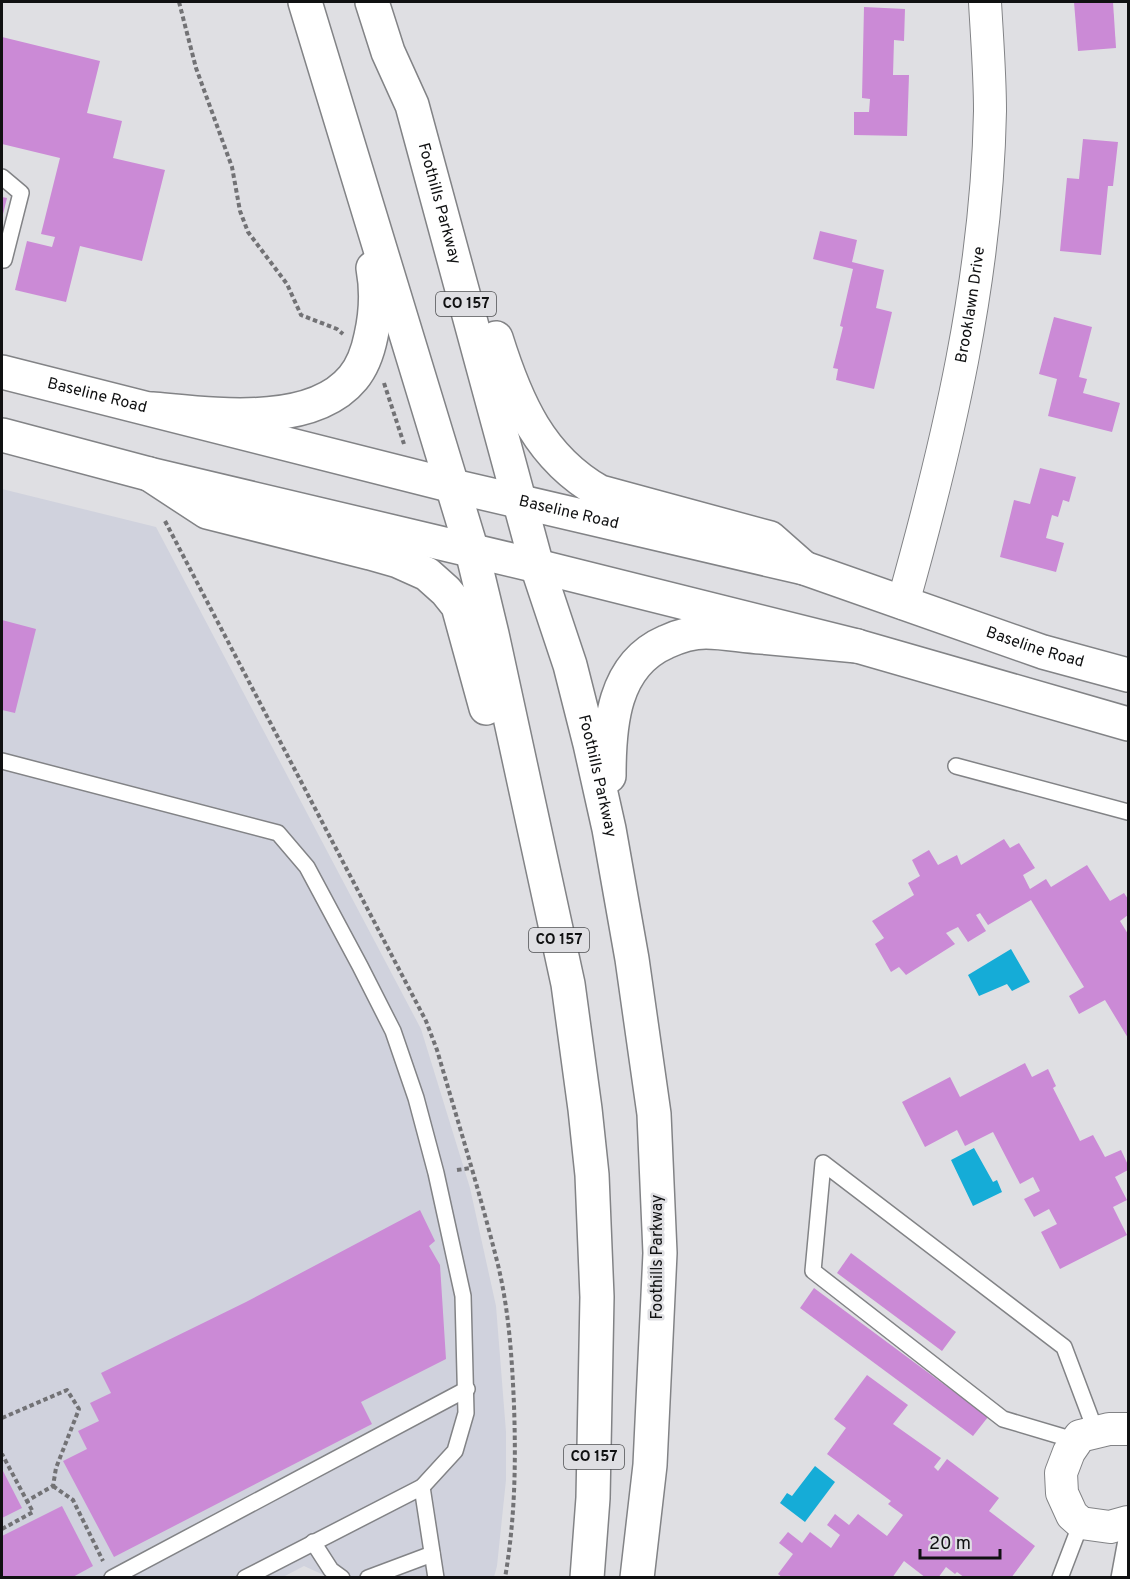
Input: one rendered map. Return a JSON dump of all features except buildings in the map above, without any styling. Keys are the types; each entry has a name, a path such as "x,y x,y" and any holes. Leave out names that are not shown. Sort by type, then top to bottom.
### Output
{"main road":[{"name":"CO 157","path":"305,2 472,551 550,894 568,984 585,1109 595,1235 597,1353 593,1498 587,1578"},
{"name":"Foothills Parkway","path":"372,2 388,52 412,105 537,566 570,665 609,829 627,925 652,1102 660,1264 653,1410 637,1578"},
{"path":"412,105 435,141 505,367 532,428 548,450 582,482 600,492 770,537 804,568"},
{"path":"152,409 236,416 276,412 313,406 336,394 354,378 367,354 375,319 375,278 361,186"},
{"name":"Baseline Road","path":"2,372 453,486 804,568 1043,652 1128,675"},
{"path":"2,435 149,474 537,566 857,646 1128,724"},
{"path":"149,474 207,512 398,561 427,574 447,591 458,606 477,672 513,819 550,894"},
{"path":"609,829 609,741 614,711 620,689 628,674 640,659 655,647 679,636 705,632 857,646"}],"street":[{"name":"Brooklawn Drive","path":"903,603 936,482 968,331 984,210 990,110 985,2"},
{"path":"1128,1429 1109,1429 1086,1437 1069,1452 1061,1473 1062,1493 1072,1515 1081,1522 1110,1527 1128,1522"}],"lane":[{"path":"2,177 21,193 4,260 2,259"},
{"path":"2,761 278,833 307,867 393,1031 416,1098 436,1173 463,1296 466,1413 455,1451 422,1487 245,1578"},
{"path":"956,766 1128,812"},
{"path":"822,1163 1064,1347 1086,1437 1003,1419 813,1271 822,1163"},
{"path":"114,1576 466,1389"},
{"path":"422,1487 436,1578"},
{"path":"1060,1578 1081,1522"},
{"path":"1119,1578 1128,1529"},
{"path":"313,1542 331,1569 342,1578"},
{"path":"368,1578 432,1554"}],"path":[{"path":"179,2 196,68 232,167 240,212 248,232 287,284 301,315"},
{"path":"2,1418 68,1390 79,1409 56,1468 53,1486"},
{"path":"2,1454 33,1512 2,1528"},
{"path":"53,1486 73,1500 106,1568 114,1576"},
{"path":"27,1501 53,1486"}],"shaded area":[{"path":"2,489 156,527 421,1029 470,1188 496,1306 506,1432 506,1480 494,1577 328,1577 304,1566 281,1578 2,1578"}],"water":[{"path":"1011,949 1030,982 1012,991 1007,984 979,996 968,975"},
{"path":"974,1148 993,1182 997,1180 1002,1192 973,1206 951,1160"},
{"path":"815,1466 835,1482 805,1522 780,1503 787,1493 792,1496"}]}
